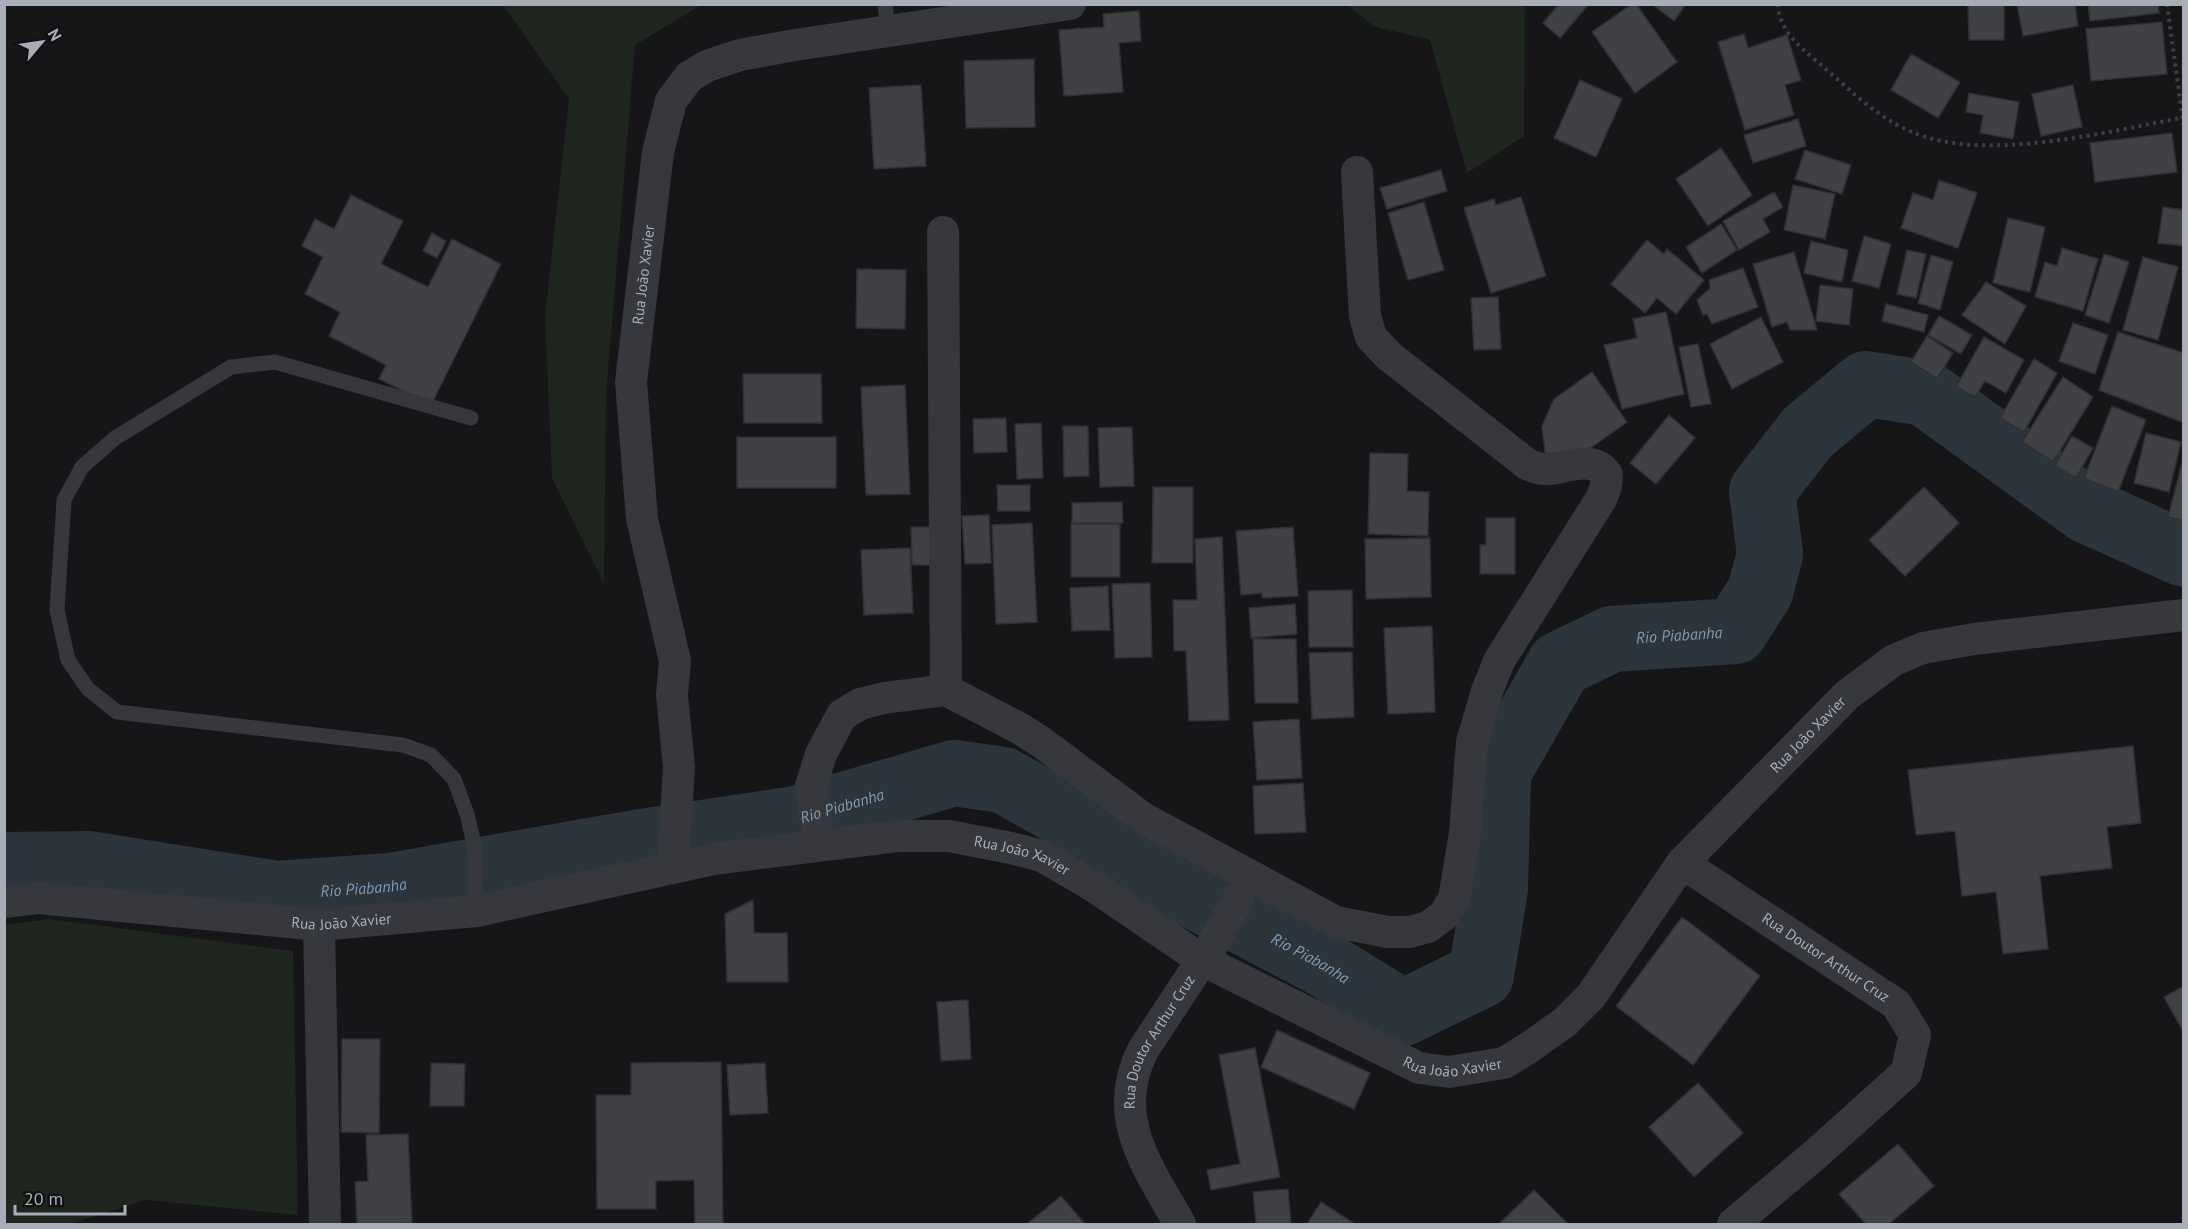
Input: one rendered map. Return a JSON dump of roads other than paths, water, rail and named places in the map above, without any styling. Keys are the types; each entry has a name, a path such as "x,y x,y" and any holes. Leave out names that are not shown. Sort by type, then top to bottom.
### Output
{"street":[{"name":"Rua João Xavier","path":"673,865 679,766 672,695 675,661 642,519 631,382 658,152 671,101 689,77 707,66 740,55 887,18 1054,6"},
{"path":"818,836 811,786 821,754 842,716 860,704 884,698 946,690 1041,742 1143,818 1336,922 1388,932 1409,932 1428,927 1444,915 1454,899 1464,833 1472,742 1487,691 1499,661 1601,499 1607,475 1601,467 1589,464 1538,469 1527,464 1389,356 1371,337 1365,316 1357,172"},
{"path":"943,232 946,690"},
{"name":"Rua João Xavier","path":"4,902 38,898 319,925 477,904 712,859 818,836 949,836 1042,856 1419,1068 1449,1072 1504,1063 1565,1022 1591,996 1682,863 1847,695 1894,660 1923,648 1974,639 2184,615"},
{"name":"Rua Doutor Arthur Cruz","path":"1682,863 1896,1004 1915,1035 1906,1073 1733,1224"},
{"name":"Rua Doutor Arthur Cruz","path":"1180,1224 1141,1155 1132,1129 1129,1101 1135,1065 1208,951 1238,899"},
{"path":"319,925 324,1224"}],"lane":[{"path":"471,418 275,362 231,367 115,438 82,467 64,500 57,610 68,660 88,689 117,712 403,746 430,755 454,779 467,814 474,844 477,904"}],"waterway":[{"name":"Rio Piabanha","path":"4,865 89,864 277,894 390,886 636,843 796,819 954,773 1003,780 1077,821 1151,873 1322,963 1403,1013 1481,975 1495,889 1498,772 1560,664 1612,639 1735,631 1760,592 1770,554 1762,491 1808,432 1866,384 1925,393 2088,511 2184,554"}]}
